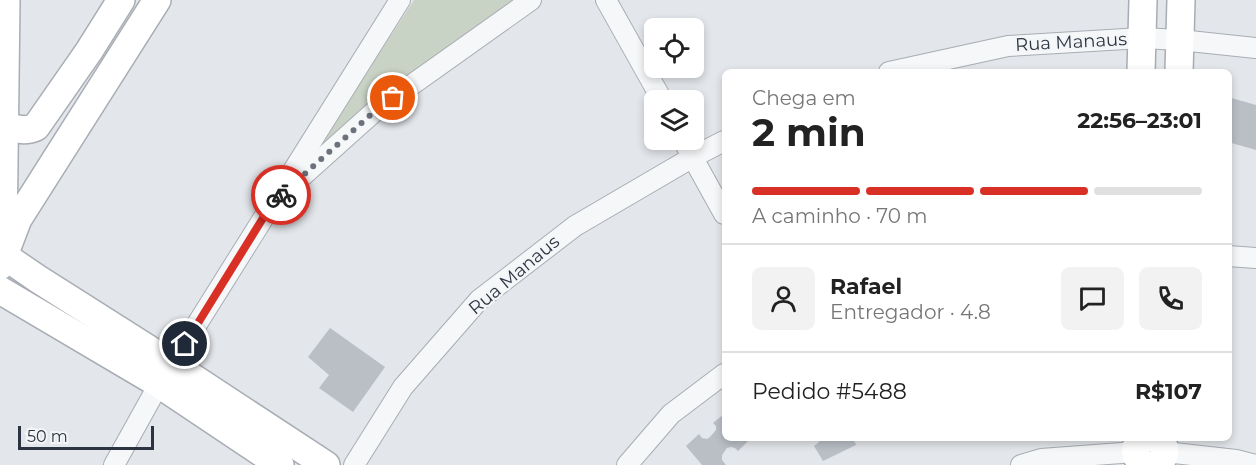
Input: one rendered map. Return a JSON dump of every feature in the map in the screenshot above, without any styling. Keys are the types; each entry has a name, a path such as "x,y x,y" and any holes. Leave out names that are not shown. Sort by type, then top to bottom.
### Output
{"main road":[{"path":"1,258 6,0"},
{"path":"5,126 20,130 36,128 121,0"},
{"path":"1,258 18,219 158,0"},
{"path":"1141,69 1143,0"},
{"path":"1179,69 1181,0"},
{"path":"1,258 38,279 165,374 280,465"},
{"path":"0,290 165,374 326,465"}],"street":[{"path":"114,465 165,374 400,0"},
{"path":"273,202 375,111 531,0"},
{"path":"606,0 656,90"},
{"name":"Rua Manaus","path":"903,69 1008,46 1142,38 1256,48"},
{"name":"Rua Manaus","path":"704,145 722,141"},
{"name":"Rua Manaus","path":"354,465 403,387 479,300 575,226 685,150"},
{"path":"689,150 722,210"},
{"path":"1232,256 1256,258"},
{"path":"627,465 671,414 722,376"},
{"path":"1021,465 1041,459 1150,452 1236,460 1256,465"}],"green space":[{"path":"414,0 521,0 304,169"}],"building":[{"path":"1232,98 1256,105 1256,150 1232,143"},
{"path":"330,328 385,367 353,412 319,388 329,375 308,357"},
{"path":"722,416 722,441 748,441 738,451 735,448 727,448 722,455 722,460 726,465 702,465 686,446 699,434 702,438 710,437 716,430 713,423"},
{"path":"819,441 854,441 856,445 823,461 814,446"}],"way so far":[{"path":"281,195 375,111 393,98"}],"route":[{"path":"185,344 273,202 281,195"}]}
